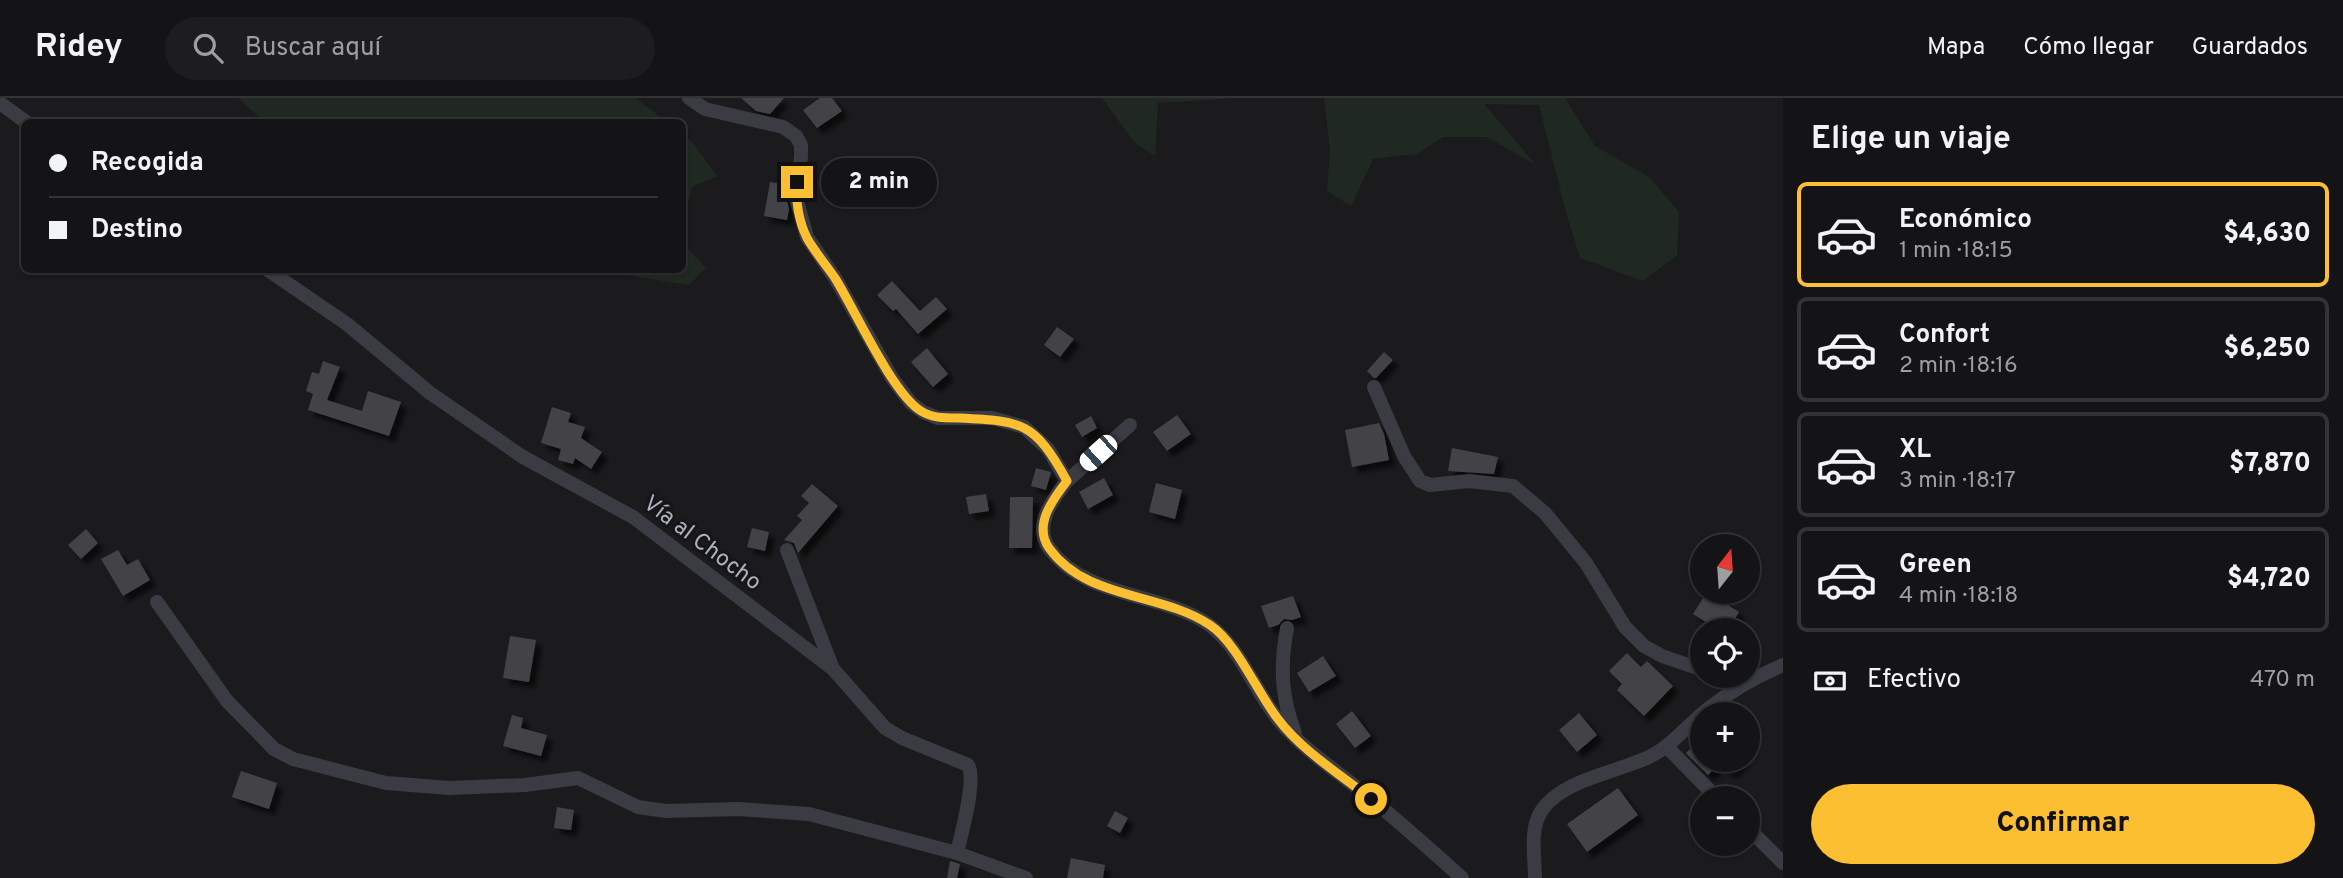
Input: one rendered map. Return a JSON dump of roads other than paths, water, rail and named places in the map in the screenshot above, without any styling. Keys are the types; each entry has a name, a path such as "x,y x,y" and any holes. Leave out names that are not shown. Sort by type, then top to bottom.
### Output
{"street":[{"path":"689,98 705,109 783,127 796,136 801,145 801,157 795,194 807,237 835,278 892,378 911,403 938,418 992,418 1024,427 1048,449 1067,481"},
{"path":"0,103 22,119"},
{"name":"Vía al Chocho","path":"272,273 347,324 429,393 513,450 633,517 833,669 885,727 902,738 962,762 971,769 957,853"},
{"path":"1374,387 1404,456 1420,481 1430,485 1469,481 1513,486 1545,513 1586,563 1625,627 1644,646 1662,656 1690,666"},
{"path":"1130,425 1067,481 1053,500 1044,520 1043,535 1048,546 1060,560 1086,578 1124,594 1193,615 1219,632 1279,721 1297,740 1371,799 1462,878"},
{"path":"787,550 833,669"},
{"path":"157,602 227,701 274,749 293,759 386,783 449,788 525,785 578,778 638,807 666,811 738,809 809,814 957,853 1026,878"},
{"path":"1287,628 1282,657 1282,686 1287,713 1297,740"},
{"path":"1760,676 1783,665"},
{"path":"1535,878 1534,831 1544,807 1562,791 1652,756 1709,708 1739,688"},
{"path":"1666,746 1705,786"},
{"path":"1760,840 1783,863"}]}
